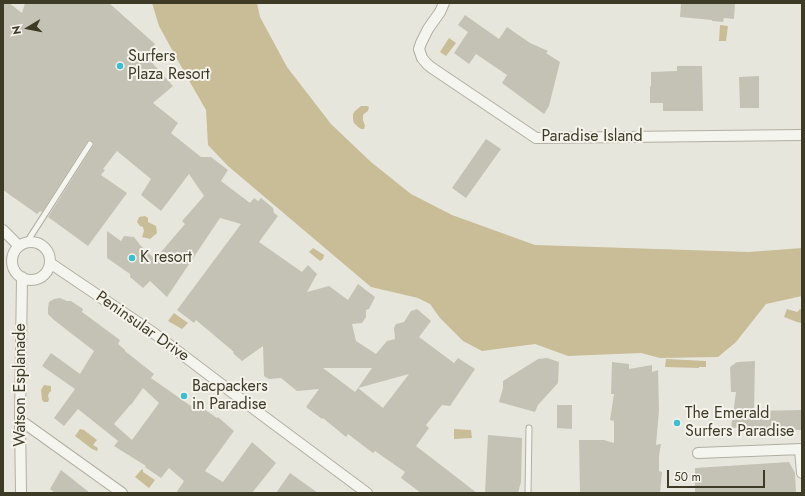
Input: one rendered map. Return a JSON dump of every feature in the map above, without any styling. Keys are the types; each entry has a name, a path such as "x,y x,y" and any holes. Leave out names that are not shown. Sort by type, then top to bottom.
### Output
{"street":[{"name":"Paradise Island","path":"444,3 421,43 419,49 422,58 432,68 536,138 802,135"},
{"path":"3,230 23,244"},
{"path":"35,242 45,247 48,252 50,257 49,268 42,276 32,280 18,274 12,260 13,254 23,244 35,242"},
{"name":"Peninsular Drive","path":"50,263 155,334 367,493"},
{"name":"Watson Esplanade","path":"21,493 20,420 22,277"},
{"path":"20,420 122,493"},
{"path":"698,453 801,449 802,473"}],"lane":[{"path":"23,244 90,144"},
{"path":"528,493 529,428"}],"shaded area":[{"path":"152,3 257,3 260,17 287,67 331,124 371,162 411,194 452,215 535,245 749,252 802,248 802,296 766,304 736,342 718,357 660,358 641,353 568,356 535,344 482,351 463,341 440,318 430,304 418,298 371,287 228,166 208,145 206,110 159,26"},
{"path":"720,25 728,26 726,41 719,41"},
{"path":"449,38 456,43 446,56 440,52"},
{"path":"361,106 369,107 368,111 363,115 365,126 364,129 358,127 353,120 353,114"},
{"path":"145,216 148,218 148,222 156,226 157,233 150,239 142,237 144,231 143,227 137,222 139,217"},
{"path":"313,248 324,255 323,259 320,261 309,252"},
{"path":"787,309 797,312 800,309 802,310 801,323 784,317"},
{"path":"174,313 188,323 182,329 168,321"},
{"path":"666,359 706,361 706,367 665,367"},
{"path":"44,385 51,386 48,402 44,402 42,400 41,390"},
{"path":"80,429 84,430 97,440 93,445 98,448 97,451 75,436"},
{"path":"454,429 471,430 472,438 454,439"},
{"path":"142,469 143,472 155,480 149,488 135,477"}],"building":[{"path":"3,3 9,3 22,13 25,3 109,3 155,44 147,57 173,86 153,103 178,123 171,133 201,157 211,157 228,170 221,181 250,203 254,198 258,201 261,198 273,208 274,213 278,216 259,242 302,272 308,265 317,274 307,292 329,286 348,300 358,284 375,297 369,309 366,310 366,317 362,323 352,324 356,341 376,354 387,341 395,339 394,328 396,324 404,322 411,311 417,309 431,321 419,337 454,363 458,358 475,369 450,406 442,405 426,425 429,428 416,446 477,493 421,493 401,478 405,472 375,451 373,453 348,434 346,437 323,418 322,419 306,407 319,389 297,391 281,378 269,379 264,376 263,346 242,361 233,353 234,352 196,320 194,323 177,310 241,224 220,218 167,297 150,281 143,288 130,277 130,274 107,258 107,231 121,241 124,236 134,237 155,259 185,224 182,221 204,196 189,174 161,211 141,195 151,179 117,151 103,169 105,170 101,175 127,193 88,246 48,217 93,146 94,144 92,141 90,140 87,142 42,212 40,211 37,214 3,190","holes":["323,368 372,368 355,392","409,374 383,408 358,388"]},
{"path":"681,3 735,3 734,19 724,18 723,22 680,17"},
{"path":"465,15 499,39 507,27 530,43 548,51 546,53 560,62 549,106 544,114 502,83 507,75 476,54 469,64 454,53 468,32 458,25"},
{"path":"677,66 702,66 703,111 663,111 663,103 650,103 651,72 677,71"},
{"path":"759,76 759,108 740,108 739,77"},
{"path":"486,139 501,149 466,198 452,188"},
{"path":"60,298 71,301 83,309 82,312 120,340 118,344 125,351 154,374 151,378 191,406 194,402 217,418 218,417 234,431 205,471 223,482 252,442 276,463 252,493 176,493 184,481 169,468 161,478 145,467 146,466 114,446 118,441 78,409 64,426 54,418 75,389 42,366 51,353 80,374 94,351 48,314 49,302","holes":["143,388 159,403 132,440 114,424 131,405"]},
{"path":"547,358 559,362 558,383 538,405 535,412 499,402 503,388 503,381 538,359"},
{"path":"755,361 754,411 802,410 802,430 766,429 766,427 731,428 736,392 731,392 730,367 737,362"},
{"path":"612,362 629,364 629,369 652,365 652,372 658,370 659,410 656,445 661,444 659,456 659,471 662,472 660,493 580,493 579,440 604,440 614,443 614,421 610,420 614,394 611,394"},
{"path":"557,405 572,405 572,429 557,428"},
{"path":"488,435 522,438 521,482 518,493 485,493"},
{"path":"789,462 795,473 796,493 695,493 695,468"},
{"path":"61,470 90,493 55,493 50,489"},
{"path":"290,473 318,493 276,493"}],"place":[{"name":"Surfers Plaza Resort","path":"120,66"},
{"name":"K resort","path":"132,258"},
{"name":"Bacpackers in Paradise","path":"184,396"},
{"name":"The Emerald Surfers Paradise","path":"677,423"}]}
